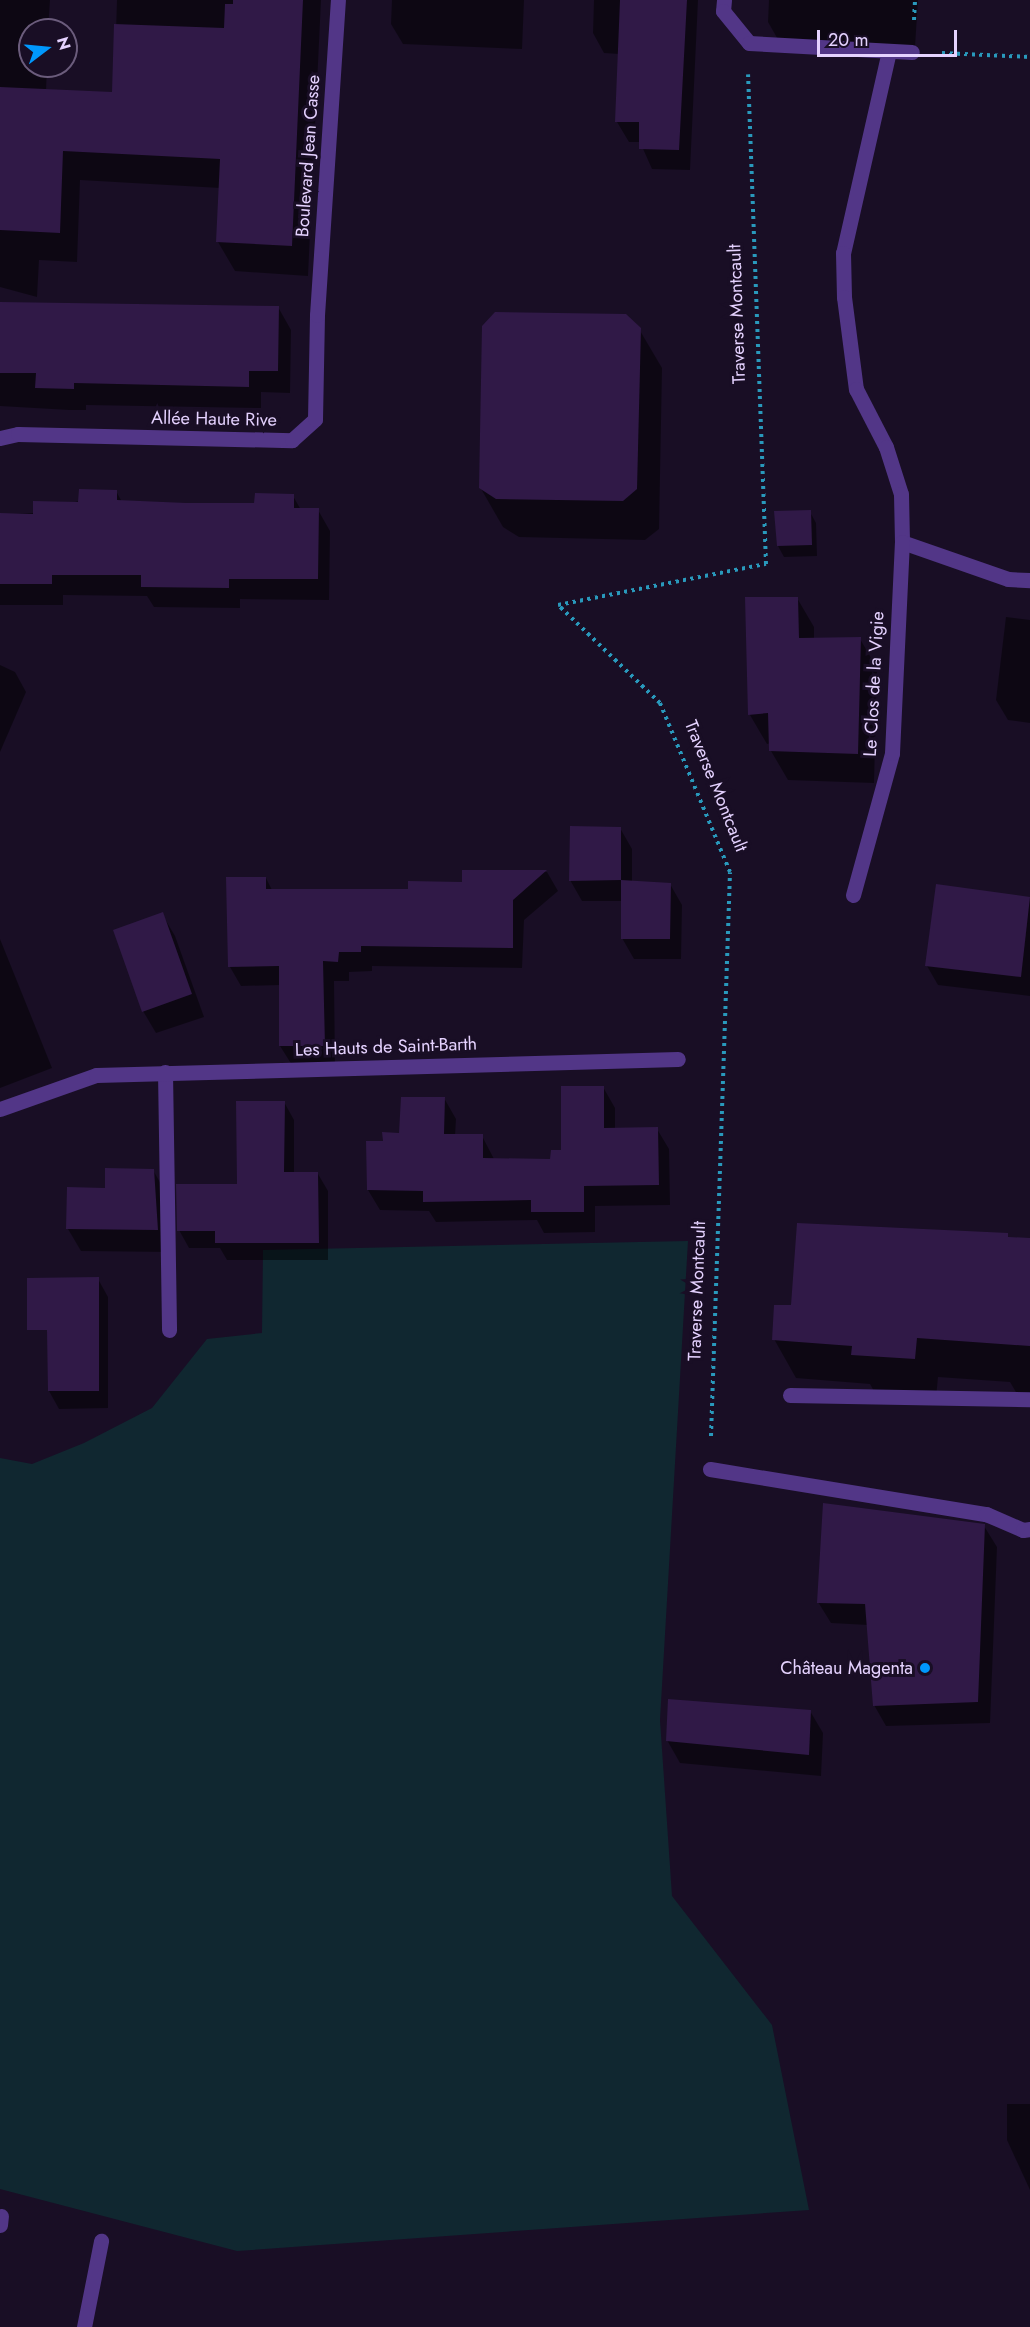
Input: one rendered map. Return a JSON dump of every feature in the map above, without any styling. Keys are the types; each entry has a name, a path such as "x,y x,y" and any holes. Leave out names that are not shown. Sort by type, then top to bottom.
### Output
{"street":[{"name":"Boulevard Jean Casse","path":"317,315 338,0"},
{"path":"724,0 723,11 749,43 912,52"},
{"name":"Le Clos de la Vigie","path":"853,896 892,753 902,542 901,494 886,447 856,389 844,297 843,253 889,51"},
{"name":"Allée Haute Rive","path":"0,438 18,434 292,440 315,420 317,315"},
{"path":"902,542 1008,579 1030,580"},
{"name":"Les Hauts de Saint-Barth","path":"0,1109 96,1075 678,1059"},
{"path":"165,1072 168,1330"},
{"path":"790,1395 1030,1400"},
{"path":"710,1469 986,1514 1023,1530 1030,1529"},
{"path":"84,2327 101,2241"}],"path":[{"name":"Traverse Montcault","path":"710,1469 730,872 660,703 558,605 766,564 749,43"},
{"path":"912,52 1030,57"}],"shaded area":[{"path":"688,1241 660,1720 672,1896 772,2025 809,2210 237,2251 0,2189 0,1458 32,1464 84,1443 152,1408 207,1339 262,1333 263,1250"}],"building":[{"path":"233,0 303,0 292,246 216,242 220,159 63,151 60,233 0,230 0,87 112,92 114,24 224,28 225,4 233,4"},
{"path":"620,0 687,0 679,150 639,149 639,122 615,122"},
{"path":"0,302 279,306 278,371 249,371 249,387 74,383 74,389 35,388 36,373 0,373"},
{"path":"495,312 626,314 641,328 637,489 623,501 496,499 479,488 482,326"},
{"path":"79,489 117,490 117,500 186,503 254,503 255,493 294,494 294,508 319,508 318,579 229,579 229,588 141,587 141,575 52,575 52,584 0,584 0,513 33,514 33,501 78,502"},
{"path":"811,510 812,545 777,546 774,511"},
{"path":"745,597 798,597 799,638 861,637 858,754 769,751 768,713 748,715"},
{"path":"570,826 621,827 621,880 569,881"},
{"path":"462,870 547,870 513,900 513,948 361,946 361,952 339,952 338,962 323,961 325,1046 279,1046 279,966 228,967 226,877 266,877 266,889 408,889 408,881 462,882"},
{"path":"621,880 671,883 670,939 621,939"},
{"path":"936,884 1030,897 1021,977 925,966"},
{"path":"163,912 192,994 142,1012 113,930"},
{"path":"561,1086 604,1086 604,1128 658,1127 659,1185 584,1186 584,1212 531,1212 531,1200 423,1202 423,1191 367,1190 366,1141 383,1141 382,1132 399,1133 401,1097 445,1097 444,1134 483,1134 483,1158 550,1159 551,1150 561,1150"},
{"path":"236,1101 285,1101 284,1172 318,1172 319,1243 215,1243 215,1231 177,1231 176,1184 237,1184"},
{"path":"105,1168 154,1169 158,1230 66,1229 67,1187 105,1188"},
{"path":"797,1223 1008,1233 1008,1237 1030,1238 1030,1346 917,1338 915,1359 851,1355 852,1346 772,1340 774,1305 791,1305"},
{"path":"99,1277 99,1391 48,1391 47,1330 27,1330 27,1278"},
{"path":"823,1503 985,1524 978,1702 873,1706 865,1604 817,1603"},
{"path":"668,1699 811,1710 809,1755 666,1741"}],"place":[{"name":"Château Magenta","path":"925,1668"}]}
